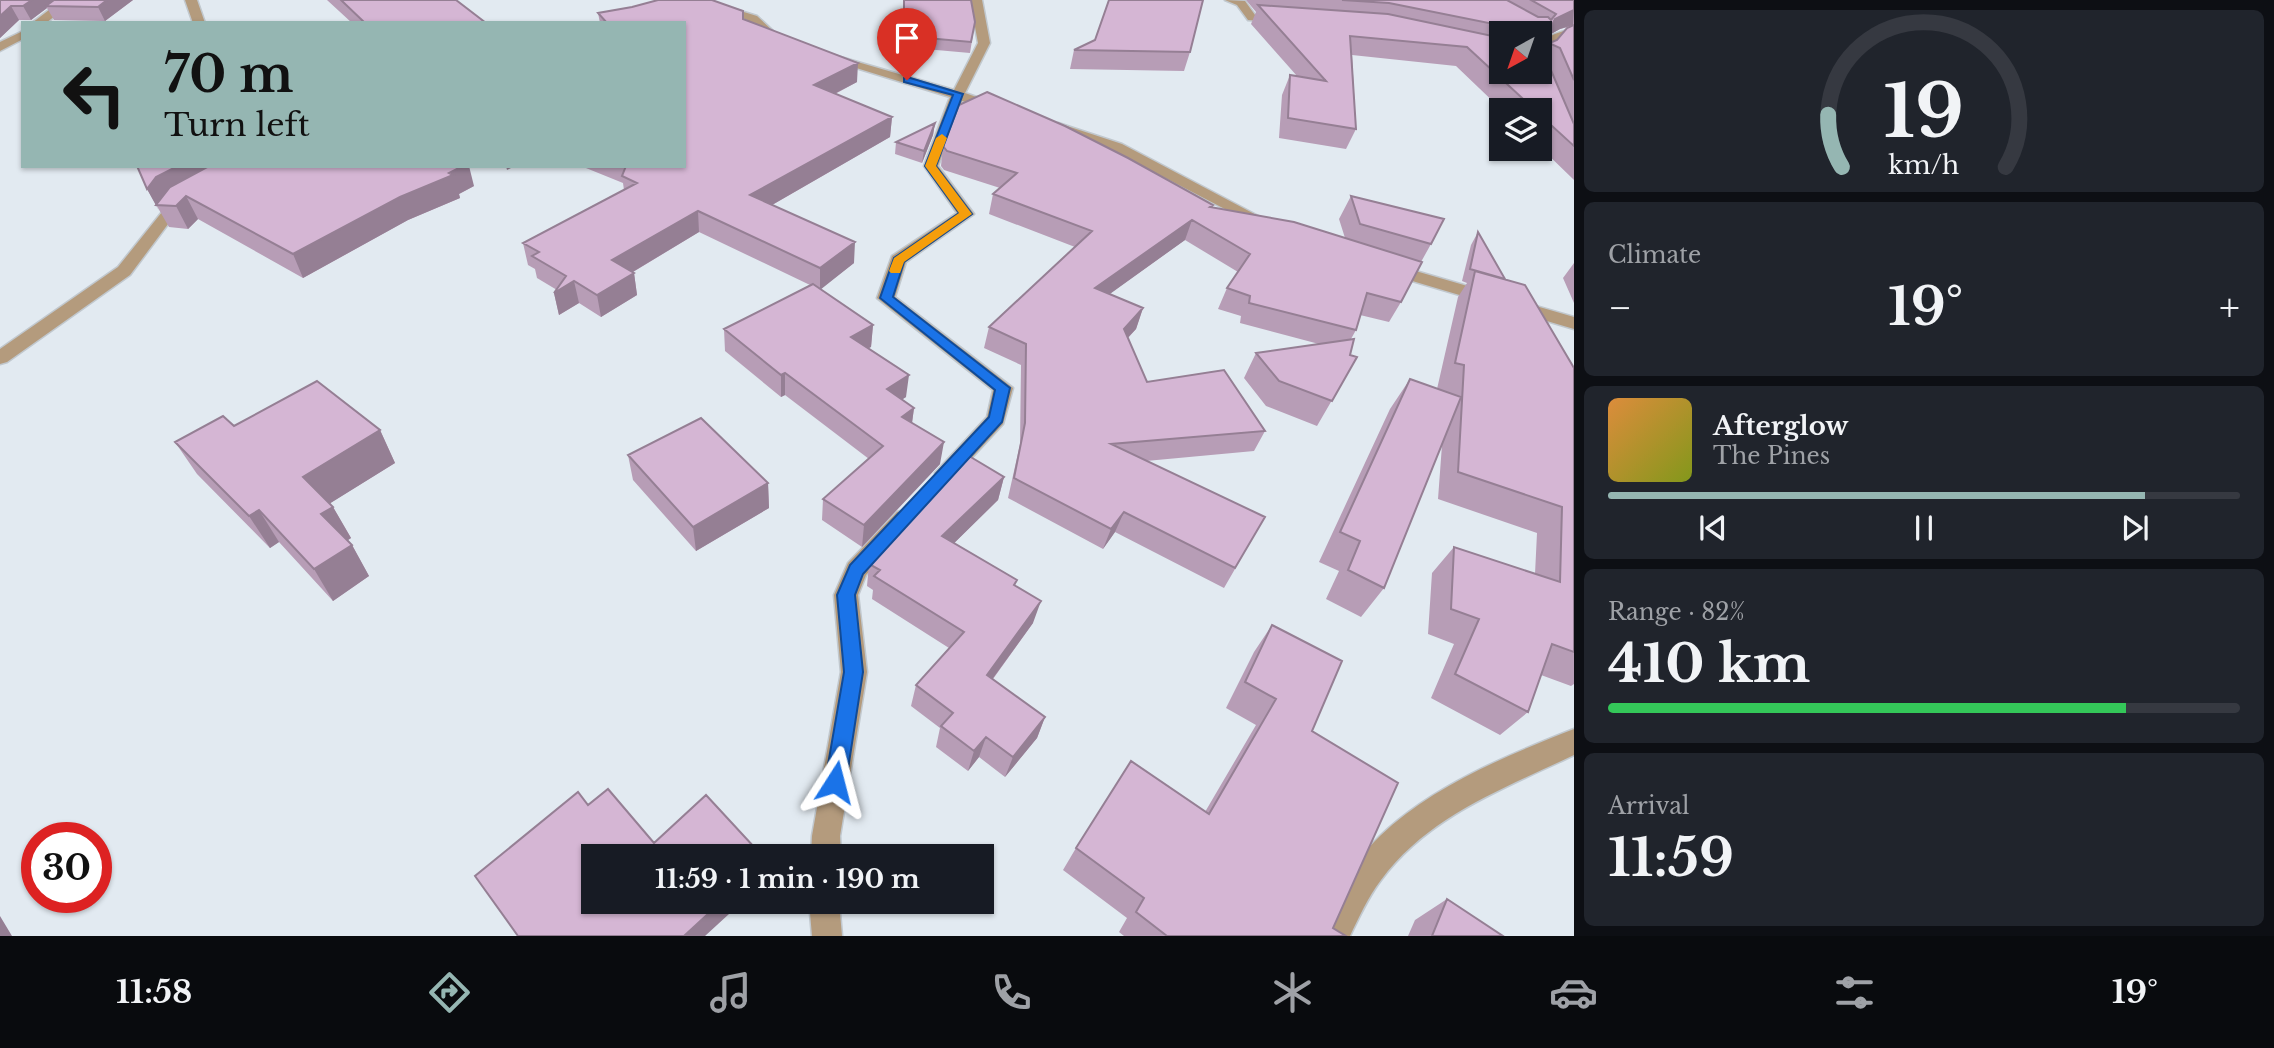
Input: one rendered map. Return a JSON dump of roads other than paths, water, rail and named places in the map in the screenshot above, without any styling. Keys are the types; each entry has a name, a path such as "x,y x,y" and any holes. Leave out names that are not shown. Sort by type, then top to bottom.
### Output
{"street":[{"path":"41,21 69,0"},
{"path":"191,0 198,21"},
{"path":"664,0 669,3 734,12 753,18 781,44 793,48"},
{"path":"826,844 854,672 846,595 856,570 996,419 1003,388 886,298 898,260 966,214 931,166 958,94 984,43 976,0"},
{"path":"1231,0 1241,3 1252,18 1290,20"},
{"path":"1552,37 1574,32"},
{"path":"0,47 21,35"},
{"path":"819,55 1011,111"},
{"path":"1037,120 1116,146 1277,230"},
{"path":"0,358 124,271 175,205 195,194"},
{"path":"1380,265 1574,323"},
{"path":"1333,936 1371,869 1414,825 1469,793 1574,742"},
{"path":"824,914 827,936"}]}
